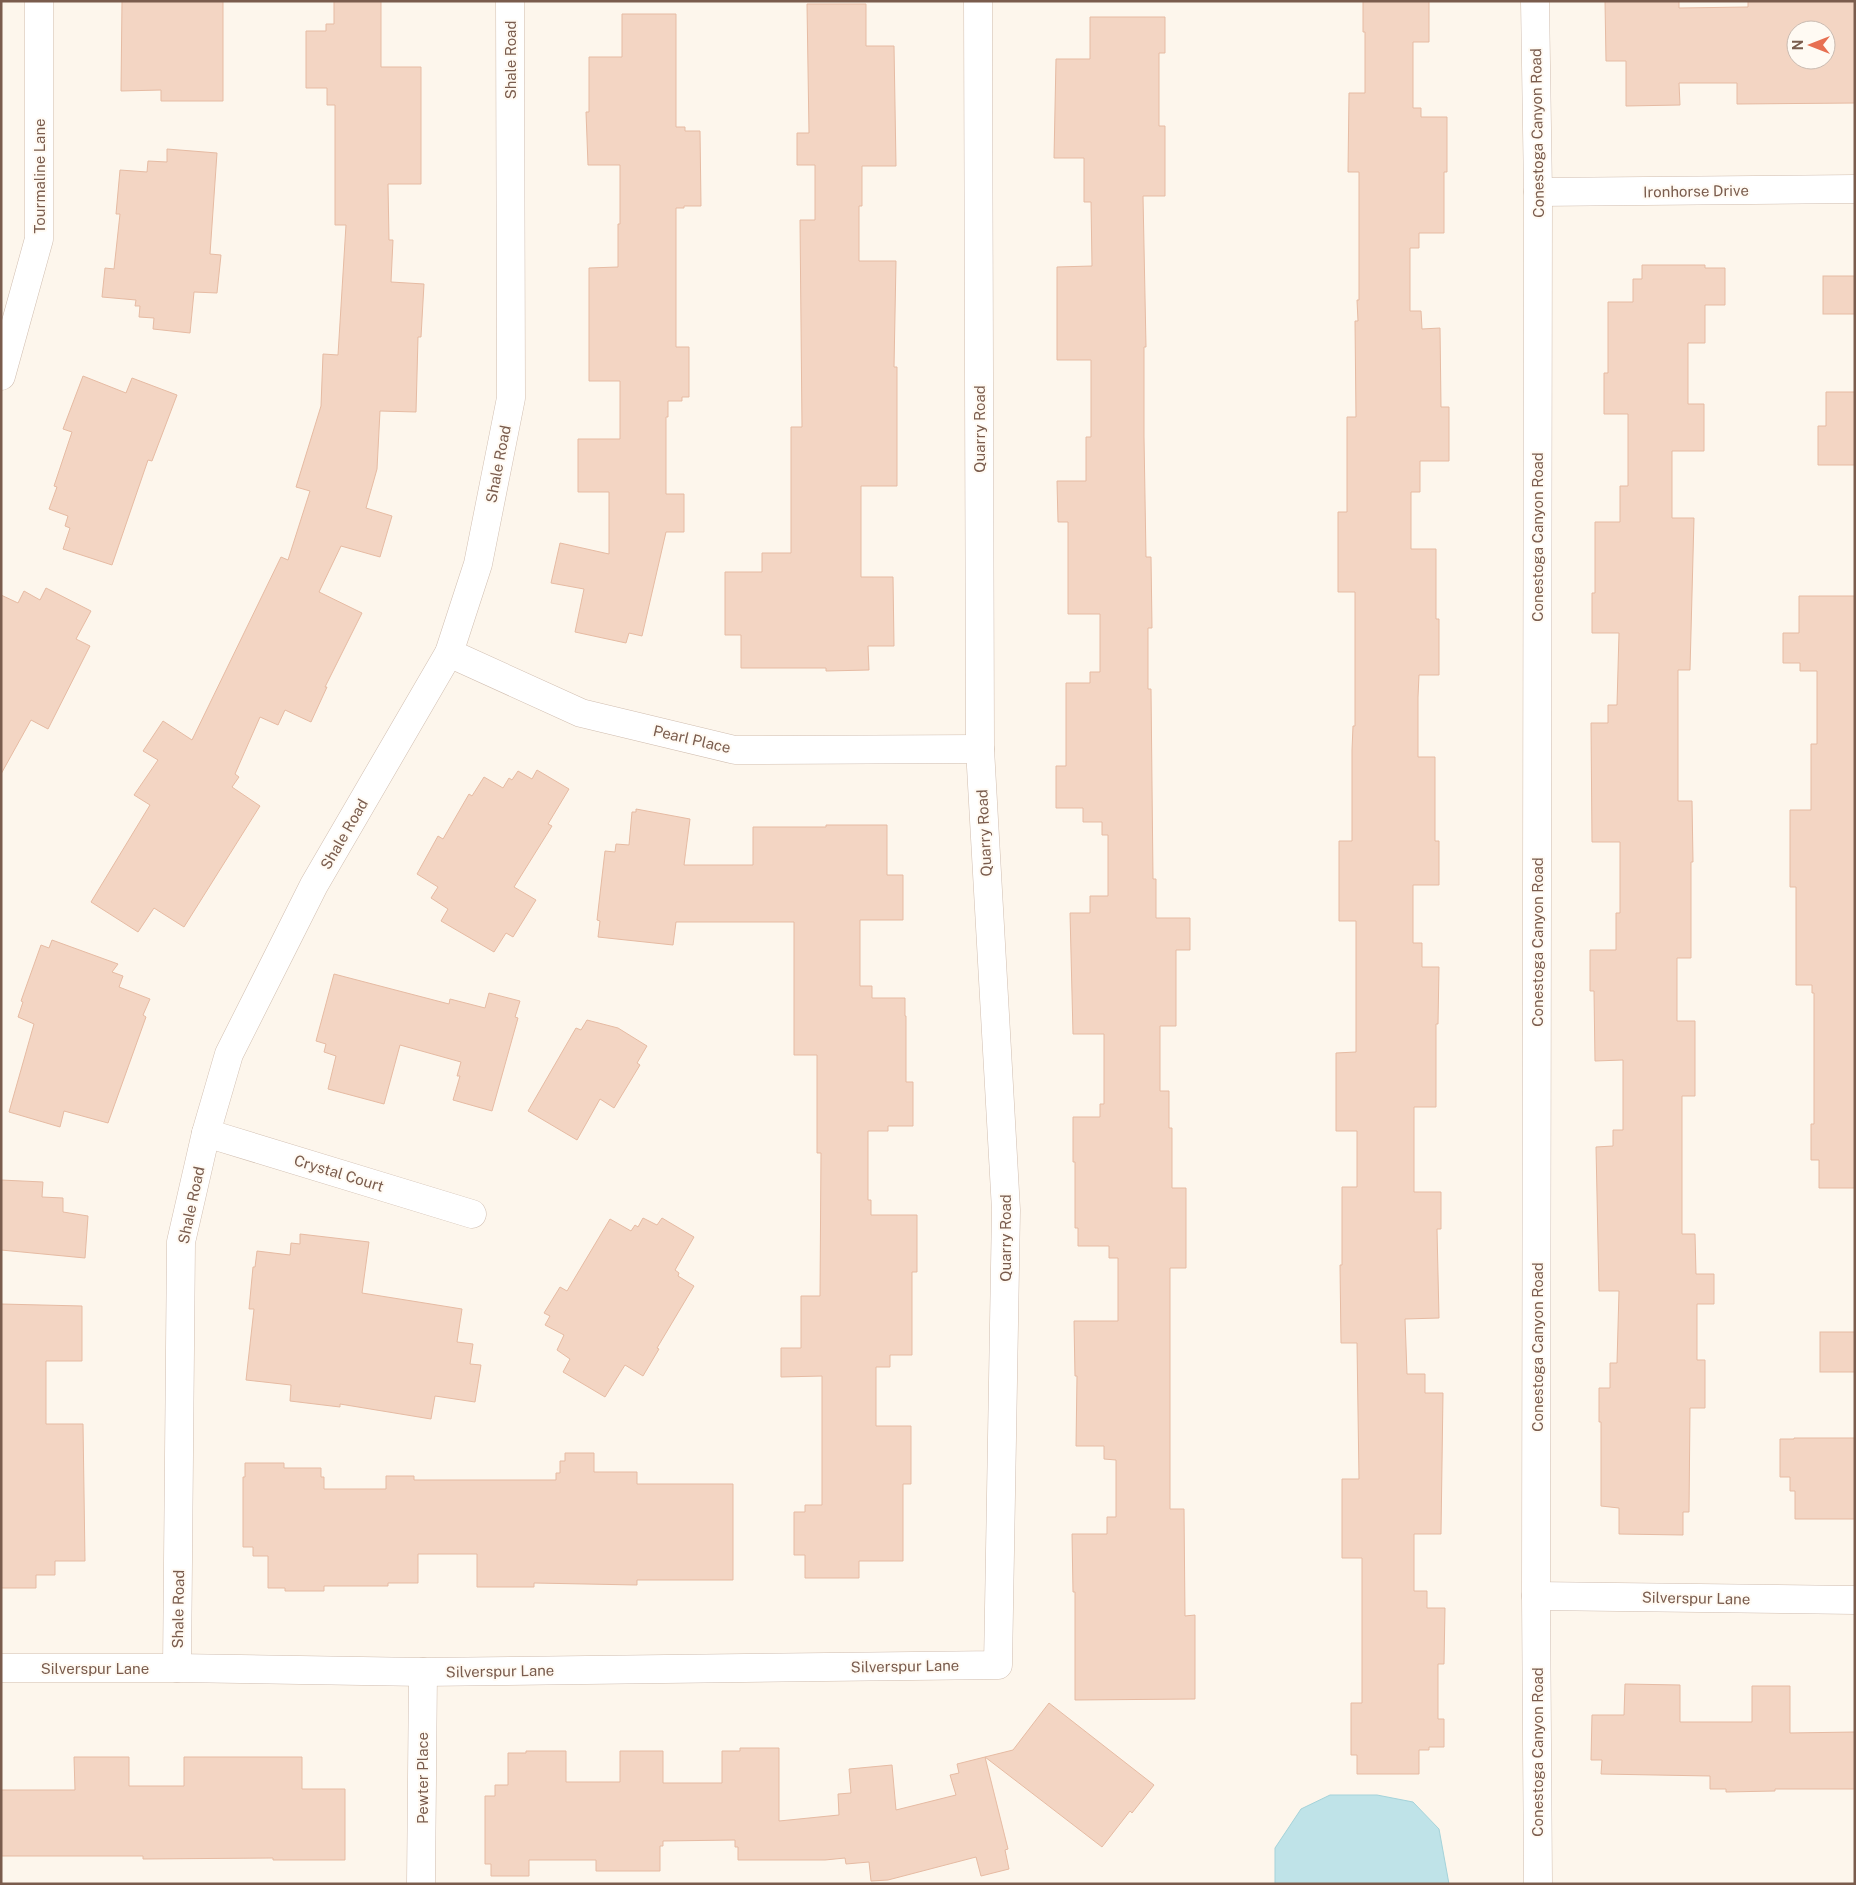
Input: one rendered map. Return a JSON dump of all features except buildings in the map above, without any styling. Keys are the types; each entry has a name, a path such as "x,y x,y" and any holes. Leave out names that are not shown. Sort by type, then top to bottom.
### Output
{"street":[{"name":"Tourmaline Lane","path":"1,376 39,239 39,1"},
{"name":"Shale Road","path":"177,1668 181,1242 206,1133 228,1054 314,884 449,653 478,564 511,398 510,1"},
{"name":"Quarry Road","path":"978,1 980,749 1006,1210 998,1665"},
{"name":"Conestoga Canyon Road","path":"1535,1 1538,192 1536,1596 1538,1884"},
{"name":"Ironhorse Drive","path":"1538,192 1855,189"},
{"name":"Pearl Place","path":"449,653 581,713 735,750 980,749"},
{"name":"Crystal Court","path":"206,1133 472,1214"},
{"name":"Silverspur Lane","path":"1536,1596 1855,1600"},
{"name":"Silverspur Lane","path":"1,1668 177,1668 422,1672 998,1665"},
{"name":"Pewter Place","path":"421,1884 422,1672"}],"water":[{"path":"1330,1795 1377,1795 1413,1802 1439,1829 1449,1884 1275,1884 1275,1848 1301,1809"}]}
